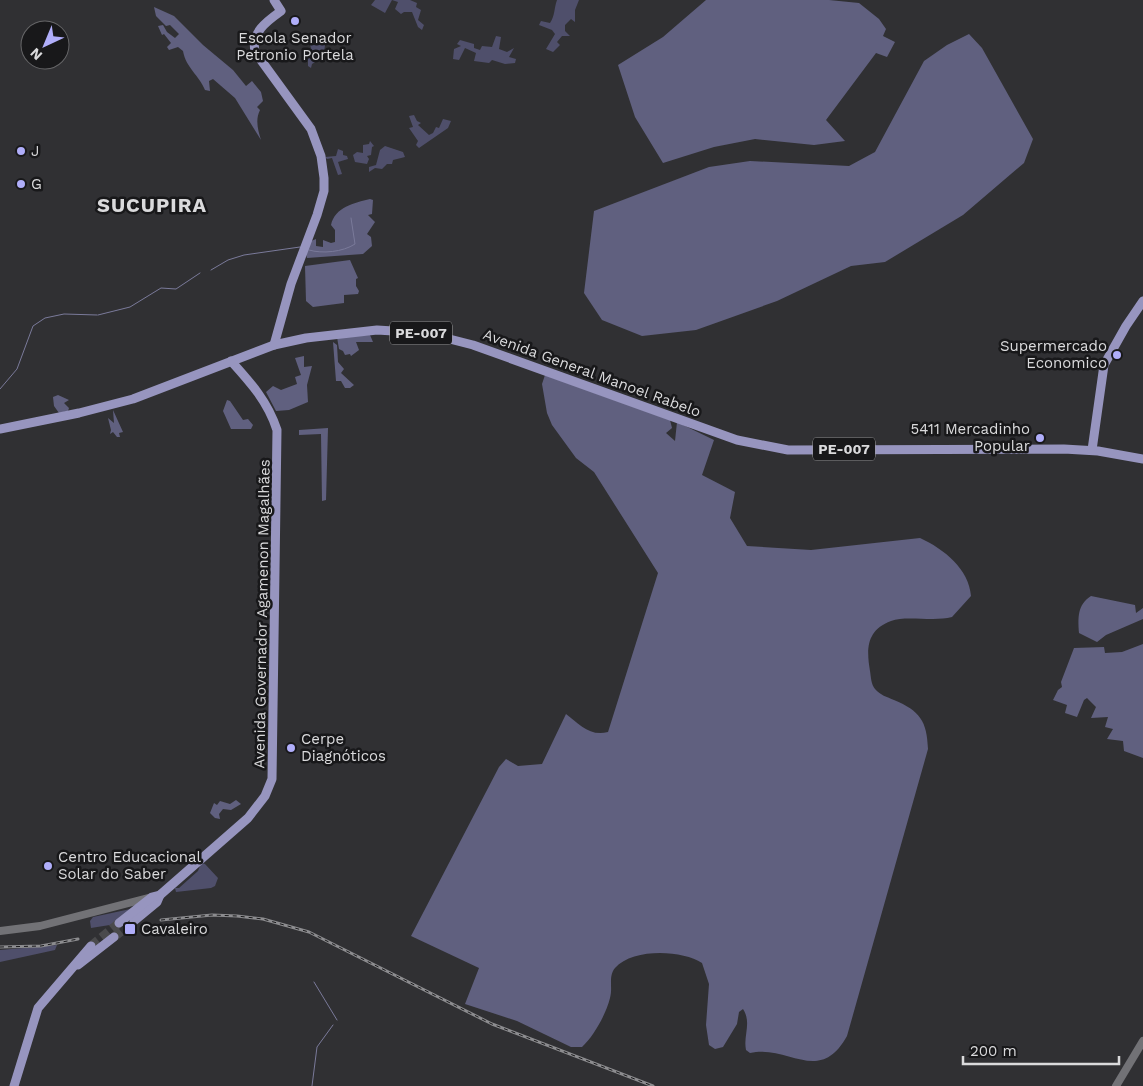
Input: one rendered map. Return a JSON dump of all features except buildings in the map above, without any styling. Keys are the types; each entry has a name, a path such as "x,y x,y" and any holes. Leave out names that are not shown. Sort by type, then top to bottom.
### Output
{"main road":[{"path":"274,0 281,10 258,31 254,46 258,58 311,129 321,156 324,191 286,300 274,345"},
{"path":"1092,450 1104,365 1126,326 1143,302"},
{"name":"Avenida General Manoel Rabelo","path":"0,430 133,399 274,345 306,338 377,330 426,333 473,344 737,440 768,448 788,450 1092,450 1143,459"},
{"name":"Avenida Governador Agamenon Magalhães","path":"119,923 156,896 248,818 265,796 272,779 277,430 272,414 258,390 231,361"},
{"name":"Avenida Governador Agamenon Magalhães","path":"134,921 157,902 156,896"},
{"path":"14,1086 38,1008 74,967 114,937"},
{"path":"74,967 90,946"}],"street":[{"path":"0,931 40,926 156,896"},
{"path":"1116,1086 1143,1041"}],"shaded area":[{"path":"375,0 392,0 385,13 371,5"},
{"path":"392,0 410,0 417,3 416,7 421,10 418,20 424,25 422,30 418,27 412,12 401,14 395,9 398,2"},
{"path":"557,0 579,0 575,10 575,22 571,19 565,25 565,31 570,36 562,36 557,42 560,45 553,52 546,49 555,34 552,30 539,25 541,21 550,23"},
{"path":"706,0 829,0 859,3 879,19 886,29 883,36 895,42 887,57 876,53 826,120 845,141 814,145 755,139 714,147 663,163 635,117 618,65 663,37"},
{"path":"154,7 174,16 203,45 233,70 246,86 252,81 261,92 263,101 257,107 260,110 257,121 261,140 235,98 213,79 209,81 210,91 205,90 187,62 183,51 178,47 169,50 167,47 171,43 164,34 162,35 158,26 163,25 167,32 175,38 179,34 170,25 166,26 156,16"},
{"path":"969,34 982,48 1033,139 1024,163 963,215 885,262 851,266 777,301 696,330 642,336 602,320 584,293 594,211 709,167 750,161 849,166 875,152 924,61 947,45"},
{"path":"318,36 326,40 323,57 312,64 311,68 308,66 308,55 306,53 314,42 312,40"},
{"path":"496,36 501,37 499,49 507,52 514,48 509,57 516,59 515,63 505,64 492,60 489,63 474,61 476,53 465,48 459,60 453,59 454,49 461,46 457,44 460,40 474,44 474,48 480,50 482,46 492,47"},
{"path":"414,115 417,121 421,123 418,125 429,135 433,133 436,127 439,128 443,119 451,121 448,128 419,148 416,145 418,141 409,128 413,127 409,116"},
{"path":"370,141 374,146 372,147 371,155 367,156 369,159 367,164 355,162 353,155 357,152 363,153 363,145 369,144"},
{"path":"385,146 403,152 405,157 393,160 392,164 387,164 382,169 375,168 369,172 369,167 376,165 380,150"},
{"path":"338,149 343,151 343,155 347,156 348,159 338,162 342,174 338,175 332,158 327,159 325,157 336,156"},
{"path":"370,199 373,200 372,214 368,215 375,222 367,234 371,237 372,246 363,254 307,258 306,254 311,241 316,239 316,246 323,247 323,240 331,243 335,242 335,230 331,225 333,219 341,210"},
{"path":"350,260 358,278 356,279 356,286 359,291 358,294 344,295 344,303 313,307 306,301 305,266"},
{"path":"370,335 373,342 356,342 359,350 351,356 350,354 345,355 339,349 337,337"},
{"path":"333,342 337,345 338,362 344,369 341,373 354,385 350,388 345,388 341,381 336,381"},
{"path":"304,356 304,367 312,366 307,385 308,402 289,410 276,411 266,392 273,386 281,390 297,384 295,377 301,375 295,358"},
{"path":"545,375 670,420 672,428 666,433 675,441 677,422 714,440 702,475 735,492 730,518 747,546 811,550 920,538 946,554 966,577 971,596 952,617 897,619 877,629 870,641 868,655 871,680 874,687 881,694 903,704 916,713 924,724 928,749 847,1036 836,1051 826,1058 814,1061 764,1052 750,1053 746,1050 745,1045 747,1019 743,1009 739,1012 737,1024 723,1047 715,1049 709,1045 706,1025 709,984 702,963 682,955 658,953 633,957 615,968 611,978 610,998 599,1024 582,1047 571,1047 517,1021 465,1004 479,968 411,936 499,767 506,759 518,766 542,764 566,714 590,731 596,733 608,732 658,573 594,472 576,458 552,425 547,413 542,384"},
{"path":"58,395 69,400 64,403 69,408 68,411 59,413 54,406 53,397"},
{"path":"227,400 230,401 243,420 248,419 253,425 251,429 231,429 223,411"},
{"path":"113,410 123,432 119,433 120,437 117,437 113,432 110,434 108,418 114,423"},
{"path":"328,428 326,500 322,501 321,434 299,435 299,430"},
{"path":"1091,596 1135,605 1136,613 1143,608 1143,619 1106,635 1097,642 1079,633 1081,608 1083,603"},
{"path":"1143,644 1143,758 1124,751 1123,741 1107,739 1113,729 1105,727 1108,717 1091,718 1096,707 1087,698 1084,700 1077,717 1065,713 1067,705 1053,700 1058,690 1062,687 1061,682 1074,648 1104,647 1105,653 1122,652"},
{"path":"236,800 241,804 231,810 223,809 219,814 220,819 215,818 210,813 214,803 217,805 220,801 230,804"},
{"path":"201,863 205,864 218,878 215,886 176,892 175,888 179,888 198,871"},
{"path":"135,908 116,924 91,928 90,921 93,917"},
{"path":"57,945 55,950 0,962 0,950"}],"waterway":[{"path":"309,250 332,252 355,244 351,218"},
{"path":"211,270 228,260 244,255 300,247"},
{"path":"98,315 130,307 161,288 176,289 200,273"},
{"path":"0,389 17,369 33,326 45,318 64,314 97,315"},
{"path":"314,982 337,1020"},
{"path":"312,1086 317,1047 333,1025"}],"tunnel":[{"path":"114,937 134,921"},
{"path":"91,946 119,923"}],"railway":[{"path":"161,920 212,915 237,916 263,919 309,932 492,1024 653,1086"},
{"path":"0,947 41,946 78,939"}],"place":[{"name":"Escola Senador Petronio Portela","path":"295,21"},
{"name":"J","path":"21,151"},
{"name":"G","path":"21,184"},
{"name":"Supermercado Economico","path":"1117,355"},
{"name":"5411 Mercadinho Popular","path":"1040,438"},
{"name":"Cerpe Diagnóticos","path":"291,748"},
{"name":"Centro Educacional Solar do Saber","path":"48,866"},
{"name":"Cavaleiro","path":"130,929"}],"district":[{"name":"SUCUPIRA","path":"152,205"}]}
